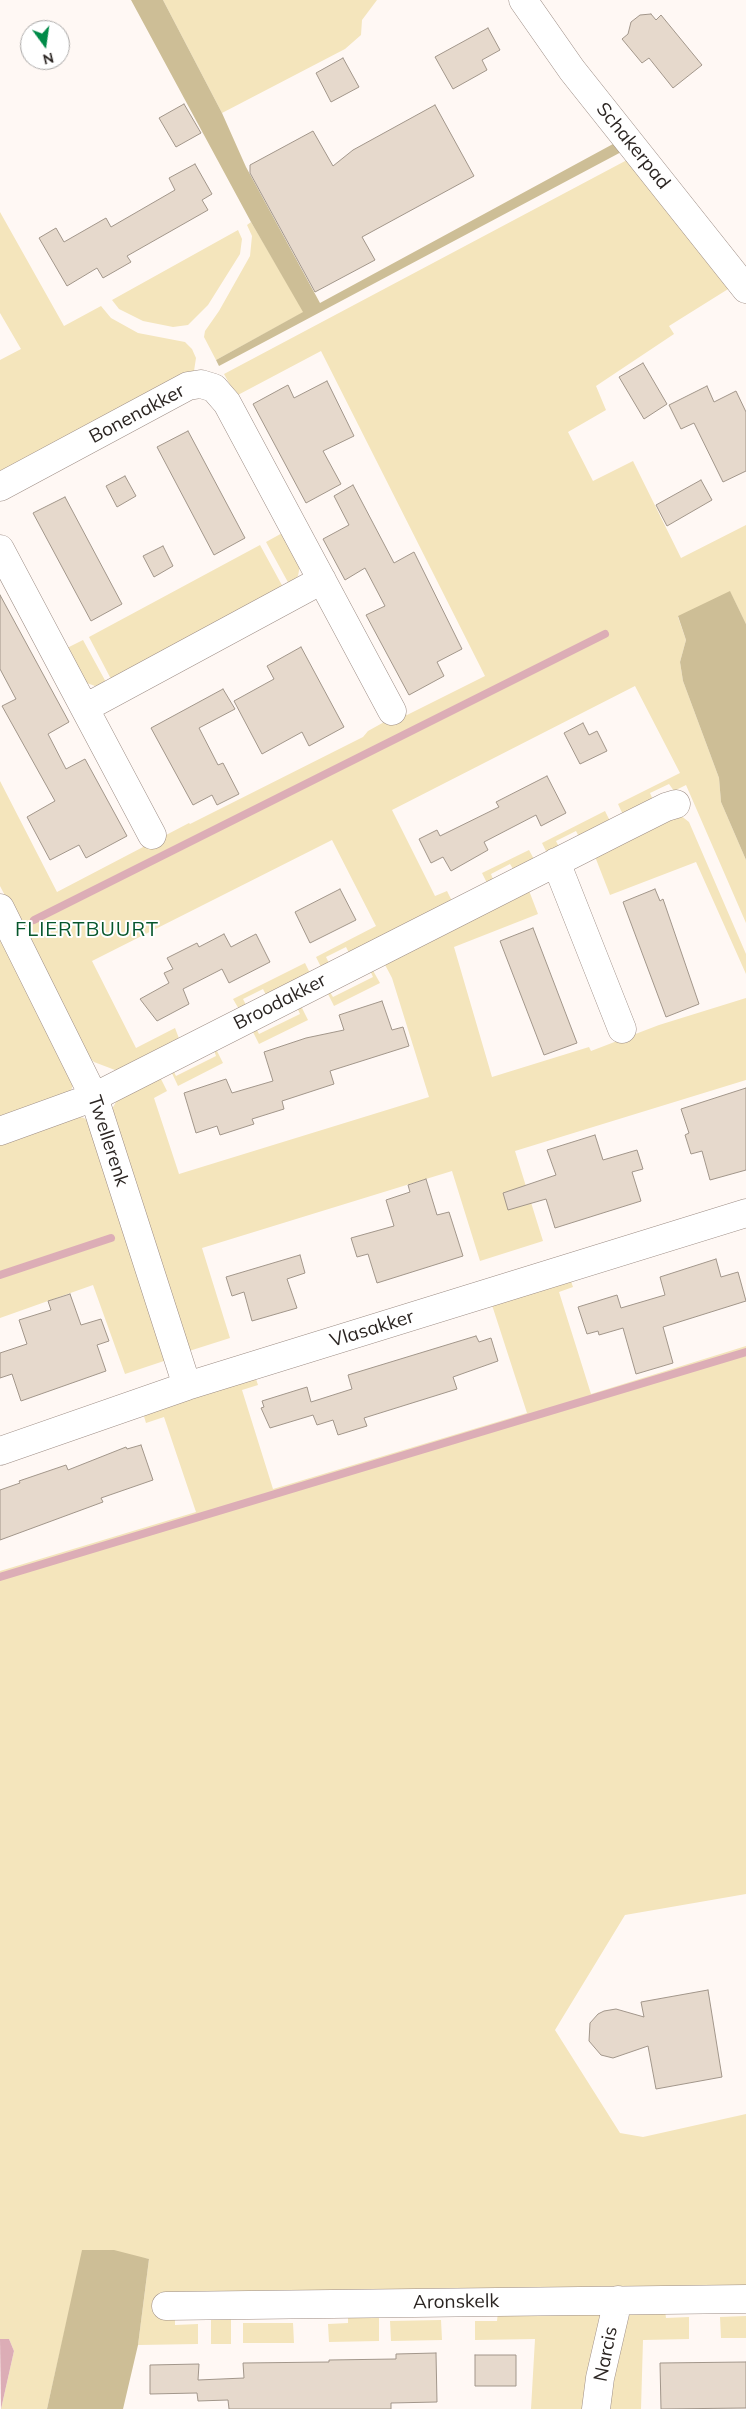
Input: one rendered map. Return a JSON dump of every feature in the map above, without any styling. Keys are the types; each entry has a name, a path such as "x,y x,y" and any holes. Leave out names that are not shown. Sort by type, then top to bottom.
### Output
{"street":[{"name":"Schakerpad","path":"524,0 572,70 746,289"},
{"name":"Bonenakker","path":"0,487 188,386 208,386 219,392 227,402 392,711"},
{"path":"0,549 152,835"},
{"path":"85,708 322,580"},
{"name":"Broodakker","path":"0,1131 94,1097 556,862 666,807 676,804"},
{"path":"556,862 574,902 622,1029"},
{"name":"Twellerenk","path":"0,908 94,1097 187,1386"},
{"name":"Vlasakker","path":"0,1451 187,1386 746,1214"},
{"name":"Aronskelk","path":"166,2306 746,2299"},
{"name":"Narcis","path":"596,2409 600,2378 618,2300"}],"shaded area":[{"path":"131,0 163,0 222,113 246,167 320,303 618,141 625,150 219,366 216,360 303,312 251,222"},
{"path":"163,0 377,0 362,20 361,35 345,49 222,113"},
{"path":"627,160 733,286 669,326 674,334 596,386 606,410 568,432 593,481 633,461 681,558 746,525 746,624 730,592 678,617 686,640 680,662 683,681 719,778 721,802 746,860 746,923 686,785 674,791 669,784 650,793 654,802 624,817 618,804 680,773 635,686 392,810 435,896 447,891 453,903 350,955 346,947 326,957 330,965 322,969 316,957 376,926 332,840 92,961 136,1048 175,1028 180,1041 125,1068 115,1070 94,1062 86,1054 0,886 0,781 57,892 189,823 363,737 368,731 386,721 405,713 407,715 485,676 321,351 236,396 224,374"},
{"path":"0,212 64,326 101,306 111,318 138,333 185,342 192,349 196,358 194,371 0,475 0,360 21,349 0,313"},
{"path":"251,222 304,312 216,360 204,337 205,331 219,311 250,256 252,236 247,225"},
{"path":"238,230 242,239 240,254 208,305 188,325 173,327 143,321 119,309 112,300"},
{"path":"284,532 300,565 298,576 290,586 266,542"},
{"path":"260,545 284,589 112,681 89,637"},
{"path":"730,591 746,624 746,860 721,802 719,778 683,681 680,662 686,640 678,616"},
{"path":"83,640 107,684 95,686 84,682 65,649"},
{"path":"605,811 611,823 580,839 576,831 556,841 560,849 548,855 542,843"},
{"path":"680,815 689,822 746,954 746,974 696,862 610,895 594,854"},
{"path":"529,850 535,861 515,872 510,864 491,874 494,882 488,885 482,873"},
{"path":"528,888 538,914 454,947 492,1077 589,1047 591,1051 659,1025 746,998 746,1080 515,1151 543,1241 480,1261 452,1171 202,1248 230,1338 186,1352 112,1109 120,1095 159,1075 167,1091 154,1098 179,1174 429,1097 392,978 383,961"},
{"path":"0,928 74,1083 69,1095 0,1123"},
{"path":"305,963 311,975 267,997 263,989 243,999 247,1007 240,1011 233,999"},
{"path":"371,967 380,983 334,1006 326,990 328,989 333,997 373,977 369,968"},
{"path":"300,1004 308,1020 259,1044 251,1028 255,1026 259,1034 300,1014 296,1005"},
{"path":"213,1047 215,1047 223,1063 178,1086 170,1069 172,1068 176,1076 216,1056"},
{"path":"73,1115 84,1118 93,1125 167,1360 125,1374 93,1285 0,1318 0,1139"},
{"path":"570,1278 573,1287 559,1292 591,1394 746,1346 746,1894 625,1915 555,2030 620,2133 643,2137 746,2114 746,2288 175,2317 175,2325 198,2324 198,2344 138,2345 149,2259 83,2250 47,2409 1,2409 14,2351 9,2339 0,2339 0,1571 196,1512 164,1417 146,1423 143,1413 255,1376 258,1385 242,1390 273,1489 527,1413 491,1302"},
{"path":"82,2250 114,2250 149,2259 138,2345 123,2409 47,2409"},
{"path":"608,2310 590,2409 531,2409 535,2339 475,2340 475,2321 497,2321 498,2312"},
{"path":"621,2310 665,2310 666,2318 689,2317 689,2339 643,2340 641,2409 602,2409"},
{"path":"379,2314 379,2341 329,2342 328,2324 348,2323 348,2315"},
{"path":"231,2316 231,2344 211,2344 211,2317"},
{"path":"746,2316 746,2338 721,2338 720,2317"},
{"path":"441,2320 442,2340 391,2341 390,2321"},
{"path":"243,2323 293,2323 294,2343 243,2343"},
{"path":"0,2339 9,2339 14,2351 1,2409"}],"building":[{"path":"651,14 656,20 661,15 702,65 673,88 649,58 642,63 622,39 628,34 631,22 640,15"},
{"path":"488,28 500,50 482,60 487,70 453,89 435,57"},
{"path":"343,58 359,87 331,102 316,73"},
{"path":"184,104 201,133 176,147 159,118"},
{"path":"435,105 474,176 362,237 375,260 315,292 250,173 250,165 313,131 333,166 353,150"},
{"path":"195,164 212,194 202,200 208,210 127,256 131,262 103,278 97,268 67,286 39,238 56,228 64,242 106,218 111,227 175,190 169,178"},
{"path":"643,363 667,404 644,419 619,377"},
{"path":"327,381 354,436 323,451 341,484 306,503 253,404 288,385 294,398"},
{"path":"707,386 714,402 736,391 746,412 746,471 723,482 694,423 681,429 669,405"},
{"path":"188,431 245,538 214,555 157,447"},
{"path":"125,476 136,496 117,507 106,486"},
{"path":"701,480 712,500 667,526 656,505"},
{"path":"353,485 394,563 414,552 462,649 437,662 444,676 409,695 366,615 385,606 365,568 345,580 323,539 349,525 334,496"},
{"path":"65,497 122,604 91,621 33,513"},
{"path":"163,546 173,566 154,577 143,556"},
{"path":"0,595 69,722 48,734 66,769 85,759 127,836 86,858 79,845 50,860 27,817 55,801 2,706 16,699 0,669"},
{"path":"301,647 344,727 309,746 302,732 262,754 234,701 274,679 267,666"},
{"path":"223,689 235,709 199,728 218,765 223,763 239,794 217,805 212,795 193,805 151,728"},
{"path":"583,723 589,735 597,731 607,751 580,764 564,733"},
{"path":"547,776 566,813 541,826 536,815 484,842 488,850 451,871 443,857 431,863 419,839 437,830 440,836 499,807 496,802"},
{"path":"340,889 356,920 310,943 295,912"},
{"path":"655,889 660,901 663,899 699,1004 666,1017 623,902"},
{"path":"533,928 577,1043 544,1055 500,941"},
{"path":"224,934 231,947 256,934 270,962 229,983 222,969 183,989 189,1004 157,1021 140,999 169,983 164,973 173,969 167,958 197,943 199,947"},
{"path":"382,1001 392,1030 403,1027 409,1046 330,1071 334,1084 282,1101 284,1109 252,1119 254,1124 220,1135 217,1126 196,1133 184,1093 226,1079 232,1093 273,1081 264,1052 306,1038 344,1030 339,1015"},
{"path":"746,1088 746,1170 710,1180 702,1151 691,1154 685,1135 689,1133 681,1109"},
{"path":"595,1135 603,1160 637,1150 643,1169 632,1172 641,1201 555,1228 546,1199 508,1210 503,1193 556,1175 547,1150"},
{"path":"426,1179 437,1215 449,1212 463,1256 377,1283 368,1254 357,1257 351,1238 394,1226 386,1200 410,1192 408,1185"},
{"path":"300,1255 305,1273 287,1279 297,1308 252,1321 244,1292 232,1296 226,1277"},
{"path":"716,1259 721,1277 738,1272 746,1301 663,1327 673,1363 636,1374 623,1328 599,1335 598,1331 587,1334 578,1307 617,1295 621,1308 665,1295 660,1277"},
{"path":"70,1294 81,1325 101,1319 109,1341 97,1345 106,1371 21,1401 12,1374 0,1378 0,1353 27,1344 19,1320 51,1310 48,1301"},
{"path":"476,1336 479,1342 491,1338 498,1361 453,1377 457,1389 364,1418 367,1426 338,1435 333,1420 317,1425 313,1415 270,1428 261,1408 264,1407 262,1401 307,1387 311,1402 352,1389 348,1375"},
{"path":"141,1445 153,1480 101,1498 103,1502 0,1540 0,1490 20,1483 19,1481 66,1465 68,1470 126,1447 127,1449"},
{"path":"708,1990 722,2077 656,2089 648,2046 613,2058 601,2055 589,2041 590,2023 598,2014 604,2011 616,2009 644,2017 641,2002"},
{"path":"436,2353 437,2402 391,2403 391,2409 229,2409 228,2400 198,2401 197,2393 150,2394 150,2365 199,2364 198,2380 244,2378 243,2363 396,2359 396,2354"},
{"path":"475,2355 516,2355 516,2386 475,2386"},
{"path":"746,2362 746,2408 661,2409 660,2363"}],"waterway":[{"path":"34,920 605,634"},
{"path":"0,1275 111,1238"},
{"path":"0,1577 746,1352"}],"district":[{"name":"FLIERTBUURT","path":"87,930"}]}
